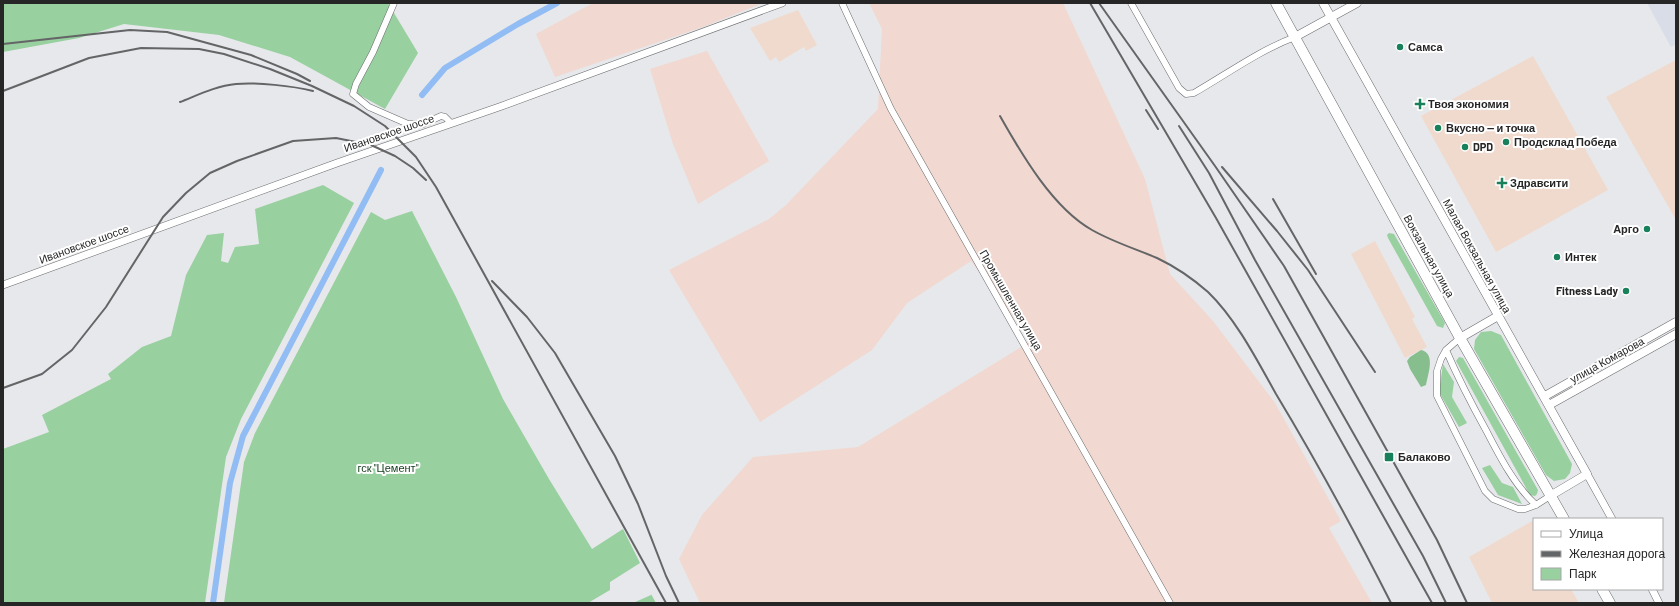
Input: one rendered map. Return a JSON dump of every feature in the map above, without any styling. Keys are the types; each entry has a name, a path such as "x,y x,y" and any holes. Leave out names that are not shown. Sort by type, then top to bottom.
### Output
{"highway":[{"name":"Вокзальная улица","path":"1276,3 1460,338 1563,518"},
{"path":"1603,590 1610,603"}],"main road":[{"name":"Малая Вокзальная улица","path":"1322,3 1498,316 1545,396 1587,474"},
{"path":"1295,37 1357,3"},
{"path":"1460,338 1498,316"},
{"path":"1545,396 1676,322"},
{"name":"улица Комарова","path":"1550,405 1676,334"},
{"path":"1550,496 1587,474"}],"street":[{"path":"394,3 373,52 356,84 353,94 369,107 408,124 423,124 441,116 445,117 451,123"},
{"name":"Ивановское шоссе","path":"3,285 364,153 502,106 782,3"},
{"name":"Промышленная улица","path":"842,3 891,109 1170,603"},
{"path":"1131,3 1179,88 1186,94 1194,93 1258,55 1284,41 1295,37"},
{"path":"1460,338 1446,350 1440,359 1436,370 1437,396 1486,491 1493,499 1525,509 1536,505 1550,496"},
{"path":"1446,350 1458,378 1503,460 1526,496 1536,505"},
{"name":"Малая Вокзальная улица","path":"1587,474 1611,518"},
{"path":"1652,590 1659,603"}],"shaded area":[{"path":"593,3 763,3 703,27 555,77 536,34"},
{"path":"869,3 1063,3 1145,179 1170,274 1213,321 1275,403 1341,521 1329,528 1372,603 700,603 679,559 702,515 753,457 858,447 1031,341 971,261 907,303 872,350 760,422 669,270 769,219 786,205 878,109 882,29"},
{"path":"1647,3 1676,3 1676,44 1671,47"},
{"path":"798,10 817,45 806,51 804,47 779,62 776,57 770,61 750,28"},
{"path":"707,51 769,161 698,204 673,144 650,69"},
{"path":"1533,56 1608,190 1496,252 1421,116"},
{"path":"1676,60 1676,220 1606,97"},
{"path":"1375,241 1415,317 1412,319 1427,347 1405,358 1351,254"},
{"path":"1532,521 1533,590 1572,590 1579,603 1492,603 1469,557"}],"green space":[{"path":"3,3 388,3 418,53 385,109 290,57 219,35 124,24 79,38 3,52"},
{"path":"323,185 354,203 241,419 226,457 205,603 3,603 3,449 49,432 42,415 111,379 108,374 142,347 171,336 186,275 207,235 224,233 221,261 228,263 235,247 259,244 255,209"},
{"name":"гск \"Цемент\"","path":"412,211 456,297 503,399 549,479 592,549 623,529 640,563 610,582 610,590 588,603 224,603 244,462 255,433 371,212 385,220"},
{"path":"1389,233 1394,234 1445,323 1443,328 1437,326 1388,238 1387,235"},
{"path":"1491,331 1501,335 1572,464 1570,473 1565,479 1554,481 1546,475 1474,349 1475,340 1481,332"},
{"path":"1421,350 1426,352 1428,355 1430,364 1426,385 1421,387 1407,361 1410,357"},
{"path":"1459,357 1463,358 1538,490 1535,496 1530,495 1456,361"},
{"path":"1443,364 1454,382 1452,397 1467,423 1459,427 1439,392"},
{"path":"1490,465 1502,483 1513,487 1522,504 1498,495 1482,468"},
{"path":"651,595 656,603 633,603"}],"waterway":[{"path":"422,95 445,68 518,24 557,3"},
{"path":"213,603 230,483 243,436 381,170"}],"railway":[{"path":"1090,3 1216,218 1432,603"},
{"path":"1099,3 1284,266 1437,540 1467,603"},
{"path":"3,44 130,30 167,32 251,55 310,81"},
{"path":"3,91 89,58 141,48 199,49 224,54 270,69 312,86 354,106 385,126 416,157 436,187 666,603"},
{"path":"180,102 214,89 236,84 274,85 313,91"},
{"path":"1146,110 1158,129"},
{"path":"1000,116 1028,163 1052,195 1064,208 1092,230 1116,242 1157,258 1190,277 1208,292 1228,315 1254,354 1321,471 1391,603"},
{"path":"1179,126 1209,173 1255,260 1423,556 1446,603"},
{"path":"3,388 42,374 72,350 106,307 163,217 186,193 210,173 237,161 293,141 336,138 371,145 395,156 413,168 426,180"},
{"path":"1222,167 1308,270 1375,372"},
{"path":"1273,199 1316,274"},
{"path":"492,281 527,317 555,353 615,456 638,504 666,576 679,603"}],"place":[{"name":"Самса","path":"1400,47"},
{"name":"Твоя экономия","path":"1420,104"},
{"name":"Вкусно — и точка","path":"1438,128"},
{"name":"Продсклад Победа","path":"1506,142"},
{"name":"DPD","path":"1465,147"},
{"name":"Здравсити","path":"1502,183"},
{"name":"Арго","path":"1647,229"},
{"name":"Интек","path":"1557,257"},
{"name":"Fitness Lady","path":"1626,291"},
{"name":"Балаково","path":"1389,457"}]}
